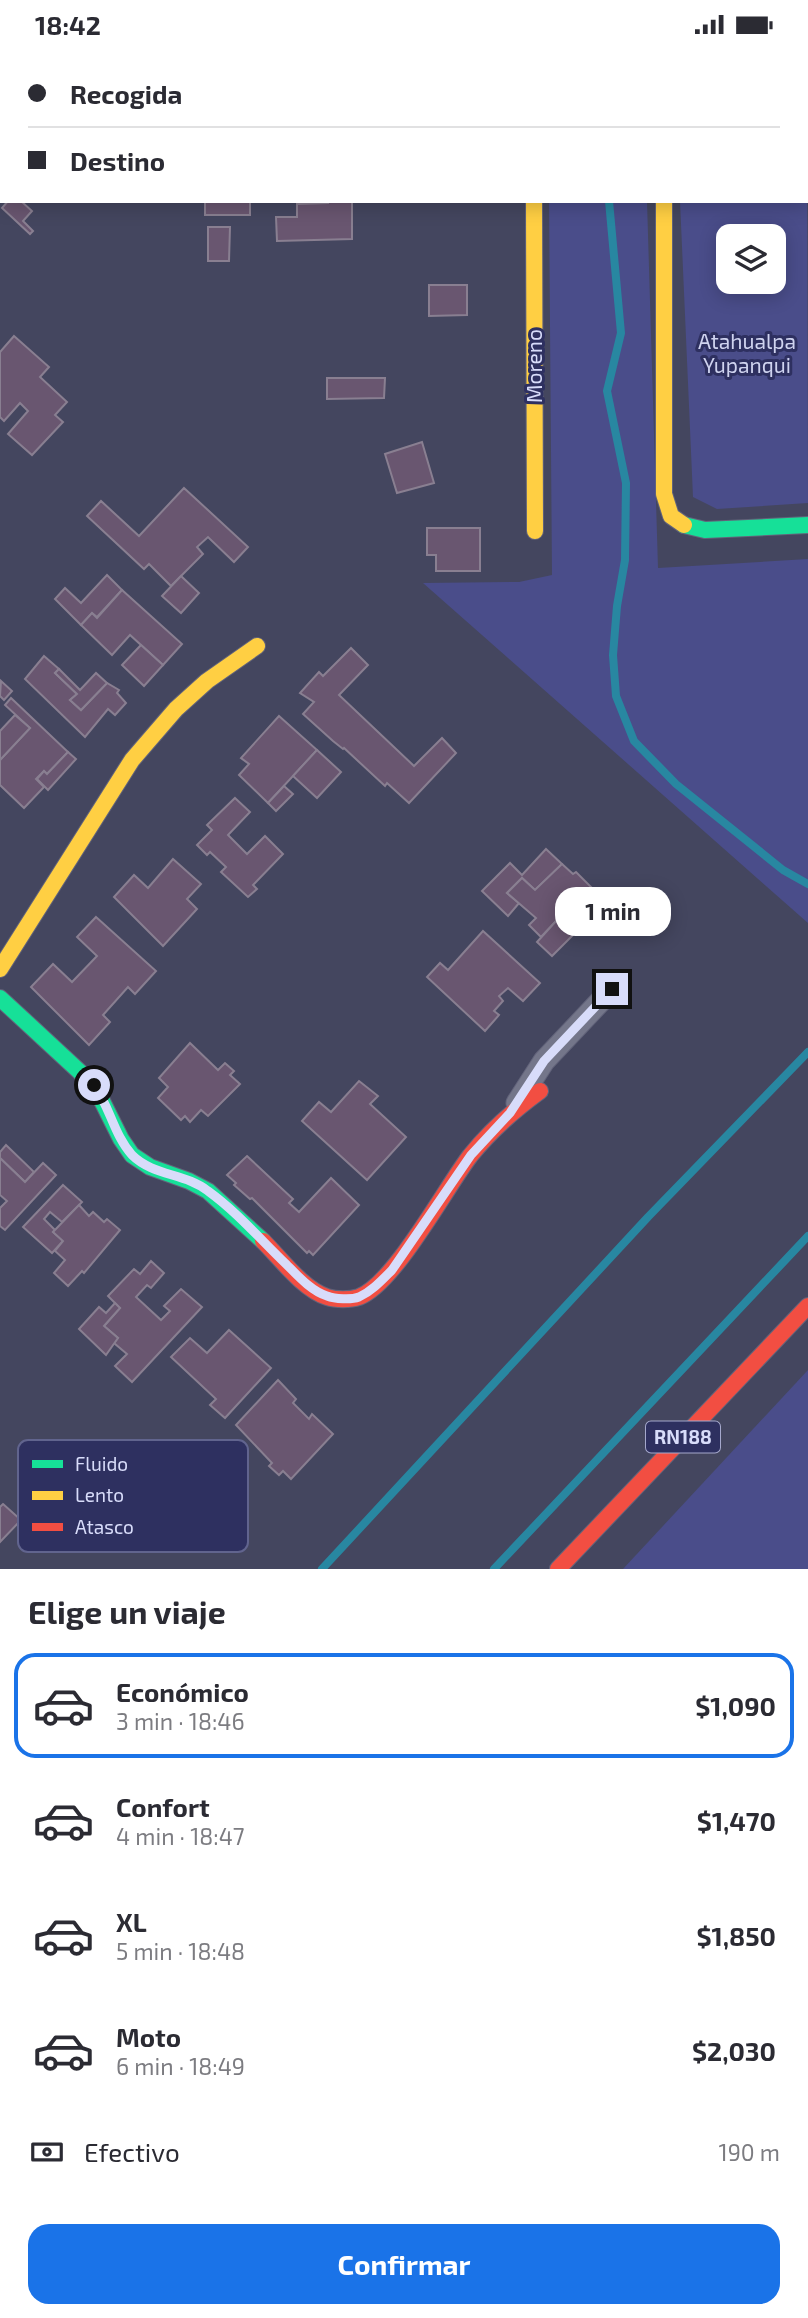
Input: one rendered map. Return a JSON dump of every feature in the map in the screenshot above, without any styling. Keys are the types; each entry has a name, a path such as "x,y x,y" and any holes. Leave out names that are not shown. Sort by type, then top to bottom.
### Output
{"main road":[{"name":"Moreno","path":"534,203 535,531"},
{"path":"664,203 664,494 671,516 686,526 705,530 808,524"},
{"path":"0,969 132,760 176,709 207,681 257,646"},
{"path":"0,998 13,1013 94,1085 102,1097 120,1140 132,1155 146,1167 190,1180 205,1188 227,1206 305,1283 327,1296 357,1298 378,1285 392,1270 471,1155 510,1113 540,1091"},
{"name":"RN188","path":"558,1569 808,1306"}],"street":[{"path":"510,1113 544,1061 612,989"}],"green space":[{"path":"549,203 647,203 658,568 808,559 808,923 423,583 519,582 552,575"},
{"name":"Atahualpa Yupanqui","path":"680,203 807,203 808,503 717,509 693,497"},
{"path":"808,1370 808,1569 623,1569"}],"building":[{"path":"6,203 23,203 32,211 23,221 33,231 30,234 2,208"},
{"path":"205,203 250,203 250,215 205,215"},
{"path":"352,203 352,239 277,241 276,217 297,217 297,204"},
{"path":"208,227 230,227 229,261 208,261"},
{"path":"429,285 467,285 467,315 429,316"},
{"path":"14,336 49,367 40,377 67,402 55,415 63,422 32,455 8,434 28,411 20,403 4,421 0,417 0,352"},
{"path":"327,378 385,378 384,398 327,399"},
{"path":"422,442 434,483 397,493 385,454"},
{"path":"184,488 248,547 234,562 208,537 197,547 203,554 171,586 149,564 144,569 87,516 101,501 139,536"},
{"path":"427,528 480,528 480,571 436,571 436,555 427,555"},
{"path":"107,575 122,590 97,617 92,613 81,625 55,599 65,588 81,603"},
{"path":"181,576 199,593 181,613 162,596"},
{"path":"122,590 182,644 163,665 130,635 112,655 81,625 92,613 97,618"},
{"path":"141,645 163,665 144,686 122,665"},
{"path":"351,648 368,665 339,695 414,766 442,738 456,753 409,803 387,783 385,786 303,714 314,702 300,693 319,672 323,676"},
{"path":"44,656 59,669 55,673 77,694 70,700 81,710 107,683 119,690 117,693 126,703 115,715 108,709 85,737 25,679"},
{"path":"59,669 80,690 96,673 107,683 81,710 70,700 77,694 55,673"},
{"path":"1,681 12,691 4,700 0,696"},
{"path":"11,698 68,752 47,774 44,771 36,779 44,787 24,808 0,785 0,760 30,728 5,705"},
{"path":"15,715 30,728 0,760 0,731"},
{"path":"279,716 317,750 268,803 239,775 249,764 241,758"},
{"path":"317,750 341,772 317,798 293,776"},
{"path":"68,752 76,759 48,790 37,779 44,771 47,774"},
{"path":"284,786 293,794 276,811 268,803"},
{"path":"235,798 250,812 228,835 247,854 265,836 283,854 253,885 257,889 248,897 221,872 226,867 210,852 207,855 197,845 212,830 207,825"},
{"path":"546,849 562,864 535,890 522,878 507,893 519,903 508,916 482,891 510,863 522,875"},
{"path":"173,859 201,884 187,899 197,909 163,946 114,897 134,875 148,888"},
{"path":"562,864 573,874 576,872 607,903 585,927 579,922 570,932 557,920 541,937 529,925 536,918 507,893 522,878 535,890"},
{"path":"96,917 156,971 135,994 128,987 103,1015 110,1022 89,1045 31,987 53,964 72,982 97,956 77,937"},
{"path":"557,920 573,935 552,956 537,942"},
{"path":"483,931 540,983 523,1001 508,988 499,996 503,1001 494,1011 499,1015 485,1031 427,977 440,963 448,970"},
{"path":"190,1043 218,1070 225,1063 234,1071 230,1075 240,1084 208,1116 201,1110 190,1122 185,1116 181,1120 158,1098 168,1087 159,1078"},
{"path":"359,1081 378,1096 370,1104 406,1137 367,1180 302,1121 319,1102 331,1112"},
{"path":"6,1145 34,1172 25,1182 0,1158 0,1152"},
{"path":"247,1156 293,1199 289,1203 299,1212 331,1178 359,1205 313,1255 309,1251 307,1253 252,1198 234,1185 236,1183 227,1175"},
{"path":"0,1158 25,1182 43,1163 56,1175 5,1230 0,1226 0,1208 7,1201 0,1195"},
{"path":"63,1185 82,1202 62,1222 50,1212 44,1219 63,1241 52,1253 23,1227"},
{"path":"79,1205 89,1216 93,1212 104,1222 107,1219 120,1230 84,1273 82,1271 68,1286 54,1273 65,1260 55,1251 63,1241 53,1232"},
{"path":"151,1261 164,1273 151,1288 147,1285 136,1297 161,1320 170,1311 164,1306 181,1289 202,1307 132,1382 115,1366 127,1354 114,1343 118,1338 104,1326 120,1308 108,1296 134,1269 140,1274"},
{"path":"115,1303 120,1308 104,1326 118,1338 106,1355 79,1329 99,1307 106,1313"},
{"path":"229,1330 271,1368 225,1418 210,1405 216,1399 171,1357 190,1338 207,1353"},
{"path":"278,1380 296,1399 293,1403 309,1419 312,1414 333,1434 291,1479 283,1471 279,1475 269,1466 272,1463 236,1425"},
{"path":"3,1504 18,1517 18,1523 0,1542 0,1507"}],"waterway":[{"path":"609,203 621,333 607,391 626,483 625,560 617,606 613,655 616,696 634,741 676,784 783,870 808,884"},
{"path":"322,1569 648,1217 808,1052"},
{"path":"494,1569 808,1236"}],"traffic: fast":[{"path":"684,525 705,530 808,525"},
{"path":"0,998 94,1085 132,1155 150,1167 208,1191 263,1241"}],"traffic: slow":[{"path":"534,203 535,531"},
{"path":"664,203 664,494 671,516 684,525"},
{"path":"0,969 132,760 176,709 207,681 257,646"}],"traffic: jam":[{"path":"263,1241 301,1281 318,1293 339,1299 359,1297 373,1289 403,1255 470,1156 503,1121 540,1091"},
{"path":"558,1569 808,1306"}],"route":[{"path":"94,1085 102,1097 120,1140 146,1167 190,1180 205,1188 227,1206 305,1283 327,1296 357,1298 378,1285 392,1270 471,1155 510,1113 544,1061 612,989"}]}
